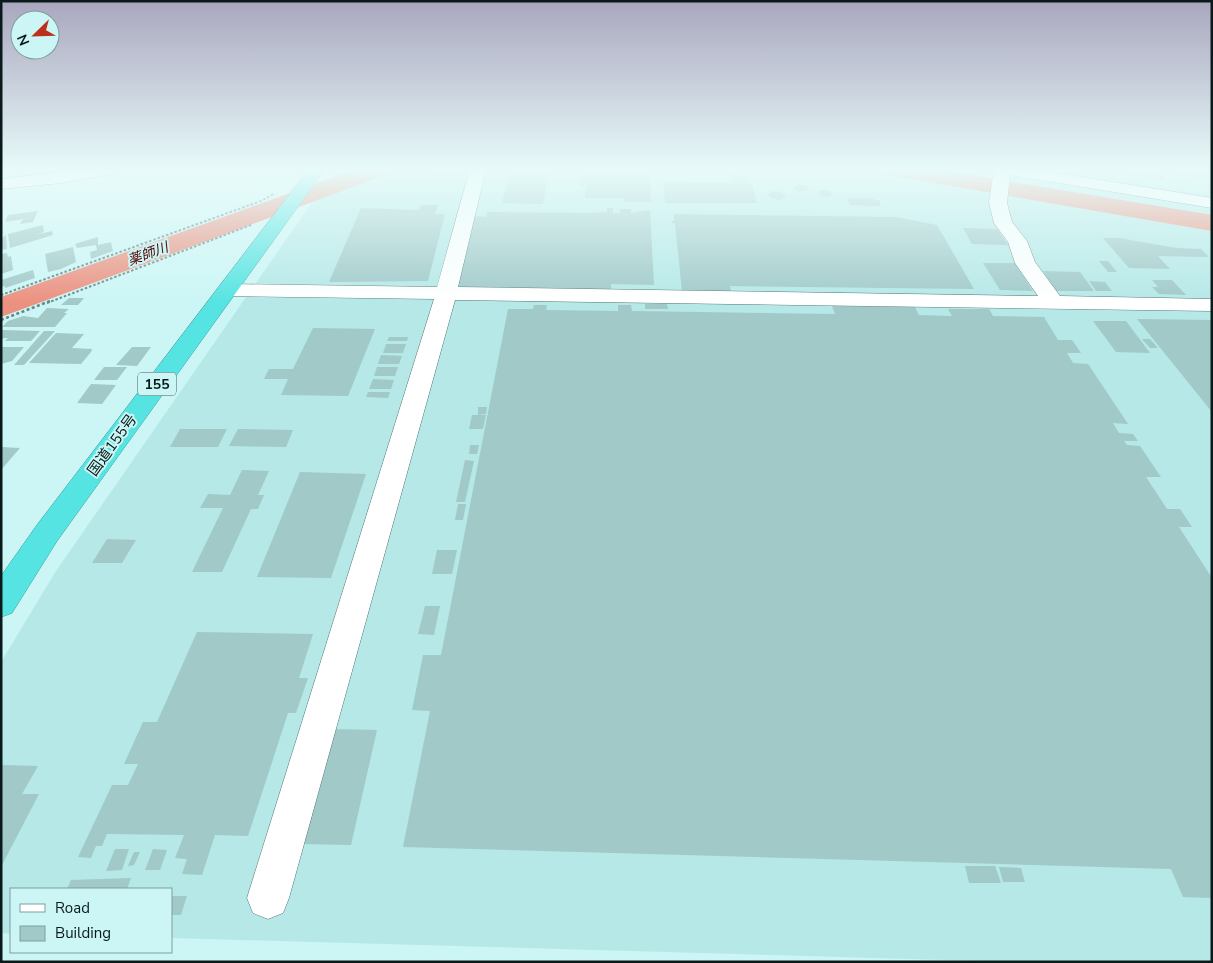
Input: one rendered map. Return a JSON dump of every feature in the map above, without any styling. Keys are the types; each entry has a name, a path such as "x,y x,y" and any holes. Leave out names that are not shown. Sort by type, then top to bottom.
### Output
{"highway":[{"name":"国道155号","path":"1,603 53,526 283,214"}],"street":[{"path":"268,898 446,294 466,214"},
{"path":"1001,214 1003,223 1017,241 1026,263 1053,302"},
{"path":"228,290 1212,305"}],"path":[{"path":"1,295 225,214"},
{"path":"1,320 247,226 280,218"}],"shaded area":[{"path":"304,214 1212,214 1212,962 1022,962 172,938 172,888 10,888 10,934 1,933 1,662 56,571"}],"building":[{"path":"37,214 33,222 20,224 22,220 30,218 5,222 8,215"},
{"path":"358,214 445,214 428,281 329,282"},
{"path":"487,214 650,214 654,285 611,284 611,290 463,289 455,283 474,216 486,217"},
{"path":"674,214 896,217 937,225 974,289 730,286 731,292 682,292 675,223 671,221 674,221"},
{"path":"43,225 44,232 35,235 52,231 53,235 10,248 8,234"},
{"path":"963,228 997,229 1008,245 972,244"},
{"path":"6,235 7,249 1,250 1,239"},
{"path":"98,237 98,245 111,242 113,251 91,259 90,252 97,250 96,245 77,248 75,244"},
{"path":"1103,238 1119,238 1177,248 1201,249 1209,257 1158,256 1170,269 1129,268"},
{"path":"73,247 76,262 61,269 48,272 45,254"},
{"path":"7,253 8,257 11,256 13,270 1,274 1,254"},
{"path":"1099,261 1108,261 1117,272 1108,272"},
{"path":"983,263 1015,263 1033,291 1000,290"},
{"path":"33,270 35,278 5,288 5,286 1,287 1,280"},
{"path":"1043,271 1080,272 1094,291 1056,291"},
{"path":"1152,280 1172,280 1186,295 1159,294 1152,287 1158,287"},
{"path":"1089,281 1105,282 1112,291 1096,291"},
{"path":"69,298 84,298 78,305 61,305"},
{"path":"645,304 667,304 668,309 645,309"},
{"path":"534,305 547,305 546,310 618,311 618,305 631,305 632,311 835,314 832,306 915,307 919,315 952,316 948,309 989,309 993,316 1044,317 1058,340 1072,340 1081,353 1067,353 1073,363 1088,364 1128,424 1113,423 1119,433 1133,434 1138,441 1124,441 1127,445 1140,446 1161,477 1146,477 1167,509 1180,509 1192,527 1179,527 1212,578 1212,898 1183,897 1171,869 403,847 430,711 412,710 423,655 441,655 508,309 533,309"},
{"path":"47,308 69,309 55,327 2,327 8,321 23,316 38,318"},
{"path":"1137,319 1212,320 1212,412"},
{"path":"1093,321 1126,321 1150,353 1116,352"},
{"path":"313,328 375,329 348,396 281,395 288,379 264,379 269,369 293,369"},
{"path":"1,330 40,331 31,341 5,341 8,338 1,340"},
{"path":"44,331 55,331 24,365 14,365"},
{"path":"56,333 84,334 72,348 92,349 91,352 81,364 29,363"},
{"path":"389,337 408,337 407,341 387,341"},
{"path":"1142,339 1150,339 1158,348 1150,348"},
{"path":"386,344 406,344 403,353 383,353"},
{"path":"1,347 24,347 12,361 1,364"},
{"path":"132,347 151,347 137,366 116,365"},
{"path":"381,355 402,356 399,364 378,364"},
{"path":"104,367 127,367 117,380 94,380"},
{"path":"377,367 398,367 395,376 374,376"},
{"path":"373,379 394,380 391,389 369,389"},
{"path":"91,384 116,385 102,404 77,403"},
{"path":"368,392 390,392 388,398 366,397"},
{"path":"478,407 487,407 486,414 478,415"},
{"path":"472,415 486,415 483,429 469,429"},
{"path":"180,429 227,429 218,447 170,447"},
{"path":"238,429 293,430 286,447 229,446"},
{"path":"470,445 479,445 477,454 469,454"},
{"path":"1,447 20,448 1,470"},
{"path":"465,460 474,461 465,502 456,502"},
{"path":"242,470 269,471 258,495 264,495 258,509 251,509 222,572 192,572 223,508 200,508 208,494 230,495"},
{"path":"300,472 366,474 331,578 257,577"},
{"path":"458,504 466,504 463,520 455,520"},
{"path":"107,539 136,540 122,563 92,563"},
{"path":"437,550 457,550 452,574 432,574"},
{"path":"425,606 440,606 434,635 418,634"},
{"path":"197,632 313,634 299,678 308,678 296,713 288,713 248,836 215,835 202,875 182,874 187,859 175,858 184,835 107,834 102,846 96,846 91,858 78,857 112,785 128,785 138,764 124,764 143,722 157,722"},
{"path":"332,729 377,730 351,845 300,844"},
{"path":"1,765 38,766 22,794 39,794 1,867"},
{"path":"115,849 129,849 122,870 106,871"},
{"path":"153,849 167,850 160,870 145,870"},
{"path":"134,852 140,852 134,865 128,866"},
{"path":"965,866 995,866 1001,883 969,883"},
{"path":"999,867 1021,868 1025,882 1003,882"},
{"path":"131,878 127,888 67,888 71,880"},
{"path":"172,896 187,896 181,915 172,915"}],"waterway":[{"name":"薬師川","path":"1,308 257,214"},
{"path":"1158,214 1212,223"}]}
